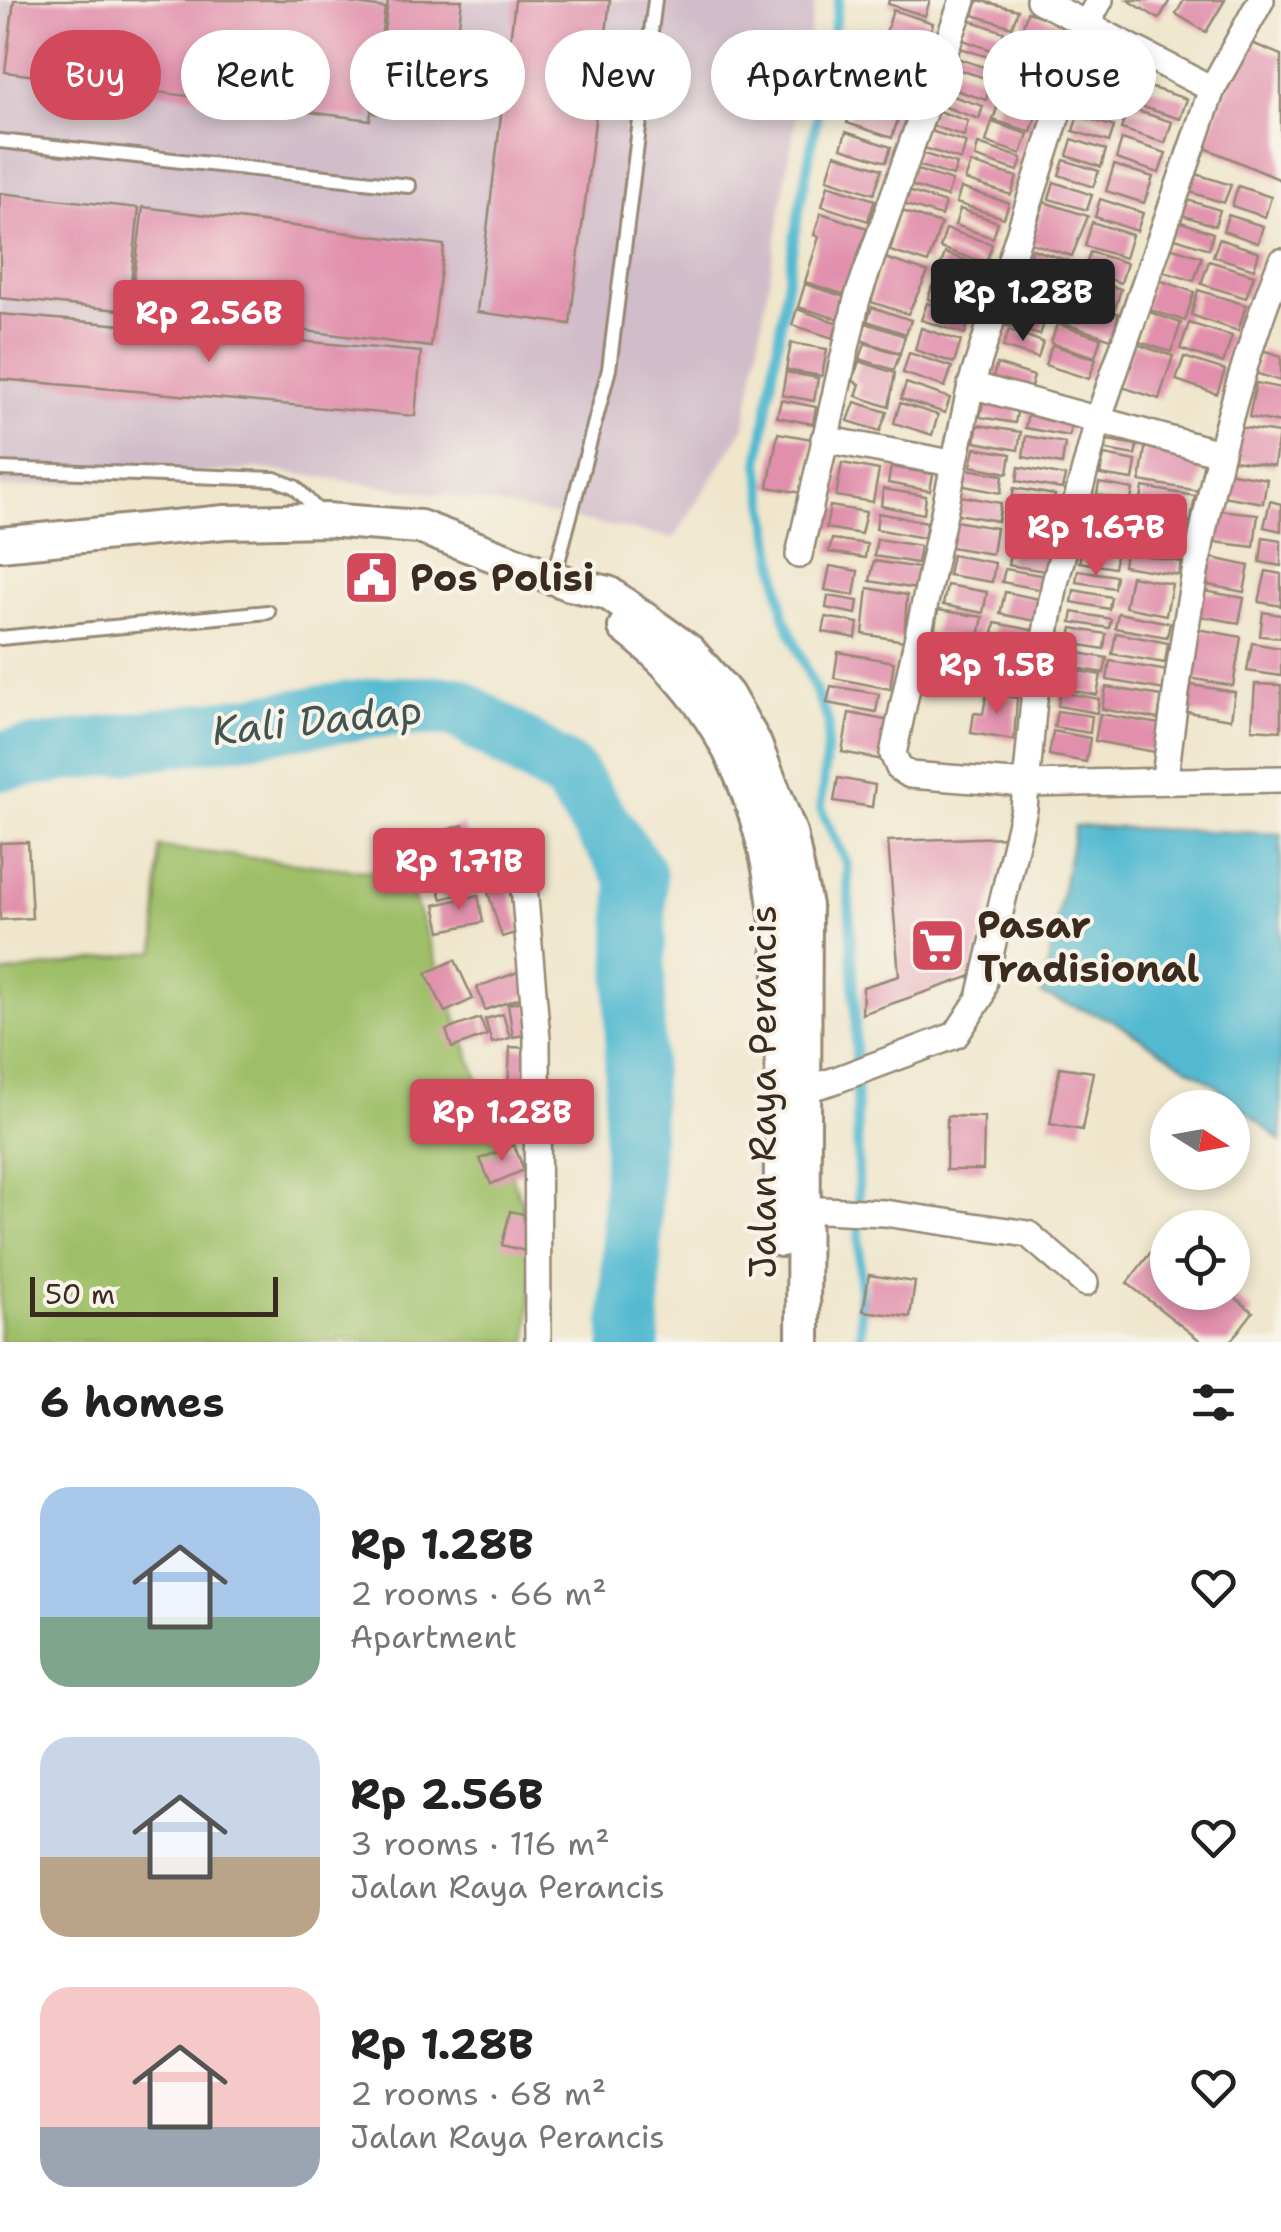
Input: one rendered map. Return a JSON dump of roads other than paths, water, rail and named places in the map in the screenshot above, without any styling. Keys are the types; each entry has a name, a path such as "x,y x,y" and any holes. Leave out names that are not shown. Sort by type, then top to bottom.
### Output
{"street":[{"path":"799,555 858,299 963,0"},
{"path":"1039,0 1212,90"},
{"path":"1100,0 1086,24 972,385 951,463 892,754 899,768 910,776 1028,784 1165,778 1281,779"},
{"path":"794,1088 856,1072 956,1035 970,1020 980,998 1028,784 1034,700 1055,583 1098,418 1212,90 1261,0"},
{"path":"1165,778 1183,623 1219,453 1281,262"},
{"path":"972,385 1219,453"},
{"path":"824,439 951,463"},
{"name":"Jalan Raya Perancis","path":"0,544 226,522 326,520 420,527 562,580 642,640 684,682 713,721 744,780 780,912 802,1209 803,1342"},
{"path":"524,886 538,1039 538,1342"},
{"name":"Jalan Raya Perancis","path":"783,1342 794,1088"},
{"path":"802,1209 884,1213 1028,1234 1085,1282"}],"lane":[{"path":"562,580 609,369 655,0"},
{"path":"0,141 408,186"},
{"path":"0,469 275,480 307,496 326,520"},
{"path":"0,638 268,612"}],"water":[{"path":"1075,826 1281,834 1281,1141 1250,1115 1250,1090 1221,1090 1112,1020 1042,995"}],"waterway":[{"path":"839,0 795,233 759,463 784,616 829,723 821,809 847,864 855,1006 861,1342"},
{"name":"Kali Dadap","path":"0,761 388,706 455,706 568,775 637,876 630,1342"}],"place":[{"name":"Pos Polisi","path":"371,577"},
{"name":"Pasar Tradisional","path":"938,946"}]}
